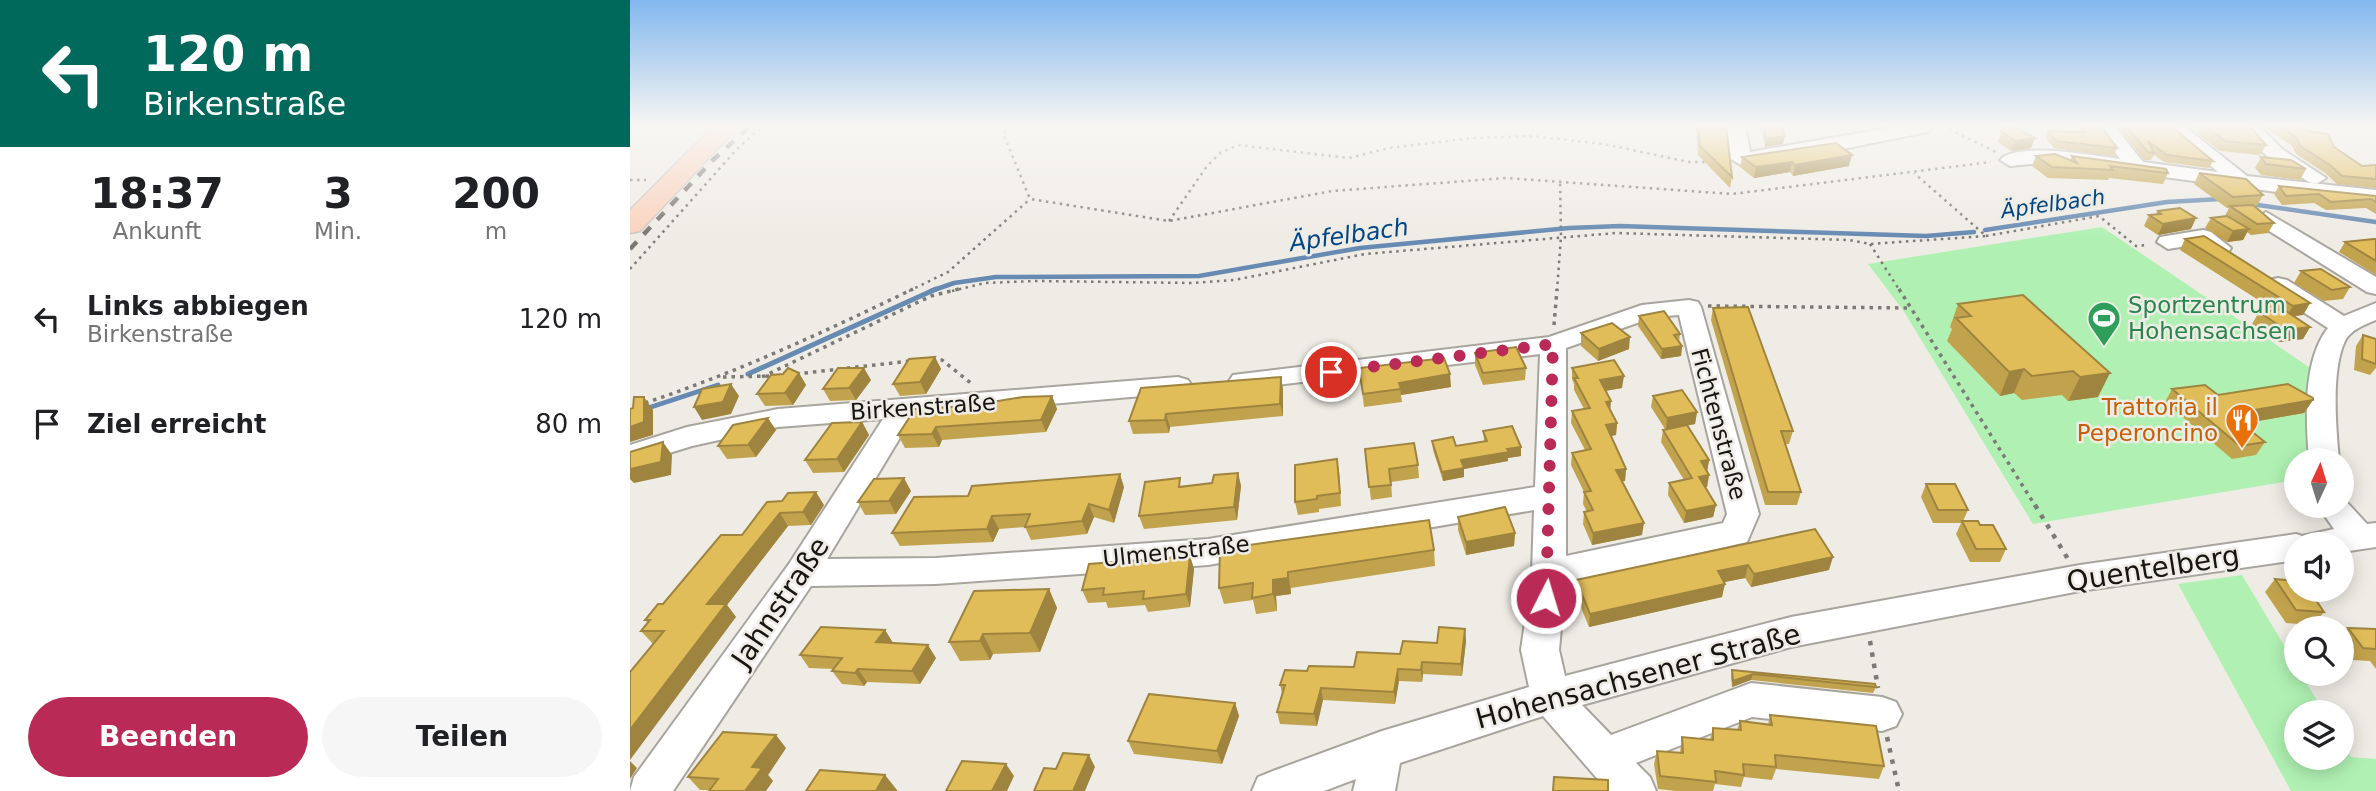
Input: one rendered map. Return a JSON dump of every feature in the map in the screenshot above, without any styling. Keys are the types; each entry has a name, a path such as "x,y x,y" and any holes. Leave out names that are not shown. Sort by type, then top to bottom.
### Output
{"main road":[{"path":"630,225 691,163"}],"street":[{"path":"2109,163 2330,193 2376,196"},
{"path":"2219,163 2241,181"},
{"path":"2291,163 2317,179 2330,193"},
{"path":"2266,219 2376,288"},
{"path":"2168,242 2203,237 2238,260"},
{"path":"2262,274 2343,327"},
{"path":"1635,791 1550,697 1540,650 1549,573 1548,496 1553,344 1651,310 1689,307"},
{"name":"Fichtenstraße","path":"1549,573 1734,533 1743,514 1689,307"},
{"path":"2324,448 2327,374 2332,340 2343,327 2376,310"},
{"name":"Birkenstraße","path":"630,455 687,437 778,418 1208,384 1378,367 1553,344"},
{"name":"Jahnstraße","path":"649,791 801,573 904,408"},
{"name":"Ulmenstraße","path":"801,573 936,571 1208,551 1548,496"},
{"path":"2347,518 2367,536"},
{"name":"Quentelberg","path":"2011,590 2284,549"},
{"name":"Hohensachsener Straße","path":"1273,791 1382,750 1550,697 1791,632 2011,590"},
{"path":"1604,757 1710,713 1751,700 1882,714"},
{"path":"1374,791 1382,750"}],"path":[{"path":"630,269 725,163"},
{"path":"1014,163 1030,200"},
{"path":"1169,221 1210,163"},
{"path":"641,404 723,377 789,349 948,272 1030,200 1169,221 1332,191 1506,178 1732,194 1988,163"},
{"path":"1914,173 1986,236"},
{"path":"630,180 646,180"},
{"path":"1553,344 1561,236 1560,180"},
{"path":"762,377 931,296 957,288 1035,281 1193,283 1234,280 1365,254 1616,233 1849,240 1870,244 1986,236 2099,216 2113,224 2116,228 2113,230 2136,246 2168,242"},
{"path":"1870,244 2080,579"},
{"path":"1689,307 1910,308"},
{"path":"926,360 943,360 996,402"},
{"path":"723,377 762,377 915,361"}],"green space":[{"name":"Sportzentrum Hohensachsen","path":"2102,227 2337,386 2338,448 2284,448 2284,482 2033,524 1903,310 1868,264"},
{"path":"2242,575 2284,645 2284,686 2308,686 2317,700 2284,700 2284,770 2354,770 2354,757 2376,759 2376,791 2291,791 2178,584"}],"building":[{"path":"1717,163 1730,163 1732,177"},
{"path":"1750,163 1785,163 1756,167"},
{"path":"2046,163 2122,163 2166,169 2168,173 2110,166 2113,170 2052,167"},
{"path":"2296,163 2306,169 2266,164"},
{"path":"2327,163 2376,165 2376,179 2342,176"},
{"path":"2199,173 2246,179 2263,195 2233,197"},
{"path":"2279,186 2376,196 2376,202 2371,199 2331,202 2319,194 2286,196"},
{"path":"2253,205 2274,223 2257,224 2230,206"},
{"path":"2180,208 2196,218 2163,224 2149,215 2161,214 2158,211"},
{"path":"2227,216 2249,229 2233,231 2211,218"},
{"path":"2204,236 2310,303 2293,306 2185,239"},
{"path":"2376,239 2376,261 2345,242"},
{"path":"2321,269 2350,287 2332,290 2301,271"},
{"path":"2023,295 2110,373 2080,377 2073,371 2032,376 2024,369 2009,372 1956,318 1971,316 1958,304"},
{"path":"1748,307 1793,431 1781,431 1801,492 1768,492 1713,308"},
{"path":"2283,309 2310,327 2286,330 2259,312"},
{"path":"1664,311 1680,334 1674,335 1682,346 1662,349 1639,316"},
{"path":"1612,323 1630,337 1599,349 1581,333"},
{"path":"2363,335 2376,339 2376,364 2362,359"},
{"path":"1516,347 1526,368 1483,373 1475,353"},
{"path":"935,357 920,382 893,384 909,359"},
{"path":"1444,358 1450,374 1399,383 1401,389 1363,394 1359,368"},
{"path":"1614,360 1624,376 1600,380 1611,401 1606,402 1617,423 1606,425 1626,469 1616,470 1644,523 1593,533 1584,512 1593,510 1584,492 1591,491 1572,453 1591,449 1572,411 1590,408 1574,378 1578,378 1572,368"},
{"path":"788,368 799,373 785,393 757,394 771,375 783,374"},
{"path":"838,368 864,368 849,388 823,389"},
{"path":"1281,377 1280,404 1166,414 1165,420 1129,421 1141,388"},
{"path":"731,384 723,402 694,407 702,389"},
{"path":"2288,384 2313,400 2230,414 2265,442 2240,446 2172,389 2205,385 2218,395"},
{"path":"1682,390 1697,412 1667,418 1653,396"},
{"path":"1052,396 1041,420 936,427 932,434 898,435 915,409"},
{"path":"634,397 644,397 644,422 630,427 630,409 633,408"},
{"path":"768,418 748,445 718,446 733,425"},
{"path":"862,422 837,459 805,460 832,423"},
{"path":"1687,425 1709,460 1701,461 1709,475 1699,477 1716,505 1686,511 1669,483 1692,478 1663,430"},
{"path":"1512,426 1521,447 1507,449 1509,452 1461,460 1464,468 1442,472 1432,441 1453,437 1456,446 1487,441 1483,431"},
{"path":"663,442 661,462 630,469 630,452"},
{"path":"1414,443 1418,465 1389,469 1391,485 1369,487 1365,449"},
{"path":"1337,459 1340,493 1295,502 1295,465"},
{"path":"1238,473 1234,507 1139,516 1145,482 1180,478 1179,487 1212,483 1214,475"},
{"path":"1120,474 1109,510 1089,504 1082,521 1025,527 1030,514 992,516 987,529 892,533 914,497 968,496 972,486"},
{"path":"904,478 889,501 858,502 874,479"},
{"path":"1926,484 1955,484 1968,510 1938,510"},
{"path":"816,492 803,512 780,513 707,604 726,604 630,730 630,672 664,631 641,631 650,620 645,620 658,604 663,604 721,535 742,535 767,502 782,501 788,493"},
{"path":"1505,507 1515,533 1466,542 1458,517"},
{"path":"1429,520 1434,550 1288,572 1288,578 1273,580 1273,594 1252,598 1253,583 1219,588 1220,549"},
{"path":"1962,521 1993,525 2006,549 1976,549"},
{"path":"1815,529 1833,557 1754,574 1748,565 1718,571 1725,584 1590,614 1576,580"},
{"path":"1190,556 1186,594 1143,599 1144,591 1103,595 1104,588 1082,590 1089,564"},
{"path":"2275,579 2284,580 2284,592"},
{"path":"1049,589 1030,633 983,634 980,641 949,642 974,591"},
{"path":"2291,602 2317,602 2324,612 2296,610"},
{"path":"821,627 885,630 876,642 928,645 912,671 832,671 842,658 800,655"},
{"path":"1439,627 1465,629 1461,664 1422,662 1421,670 1398,669 1394,692 1321,688 1314,714 1277,712 1285,685 1280,685 1285,670 1307,671 1309,666 1354,667 1357,652 1400,654 1403,641 1437,643"},
{"path":"2354,628 2376,629 2376,649 2363,648 2354,636"},
{"path":"1732,670 1875,684 1876,687 1753,674 1733,681"},
{"path":"1149,694 1235,703 1217,751 1128,741"},
{"path":"1770,715 1876,726 1884,766 1775,755 1776,767 1743,764 1744,775 1715,771 1716,782 1660,776 1657,751 1683,753 1682,737 1713,740 1713,728 1741,730 1740,721 1772,725"},
{"path":"723,732 776,735 752,767 762,768 745,791 709,791 718,779 688,777"},
{"path":"1063,753 1089,755 1073,791 1034,791 1044,768 1056,769"},
{"path":"962,761 1006,764 992,791 946,791"},
{"path":"820,770 885,775 876,791 806,791"},
{"path":"1554,777 1608,780 1608,791 1553,791"}],"waterway":[{"name":"Äpfelbach","path":"1985,230 2167,202 2220,199"},
{"name":"Äpfelbach","path":"2251,204 2376,222"},
{"name":"Äpfelbach","path":"933,290 954,283 996,277 1199,276 1360,248 1569,228 1620,226 1926,236 1974,232"},
{"name":"Äpfelbach","path":"748,374 933,290"},
{"name":"Äpfelbach","path":"645,409 718,385"}],"railway":[{"path":"630,249 710,163"}],"place":[{"name":"Sportzentrum Hohensachsen","path":"2104,348"},
{"name":"Trattoria il Peperoncino","path":"2242,450"}],"route":[{"path":"1331,372 1553,344 1548,496 1549,573 1546,598"}]}
